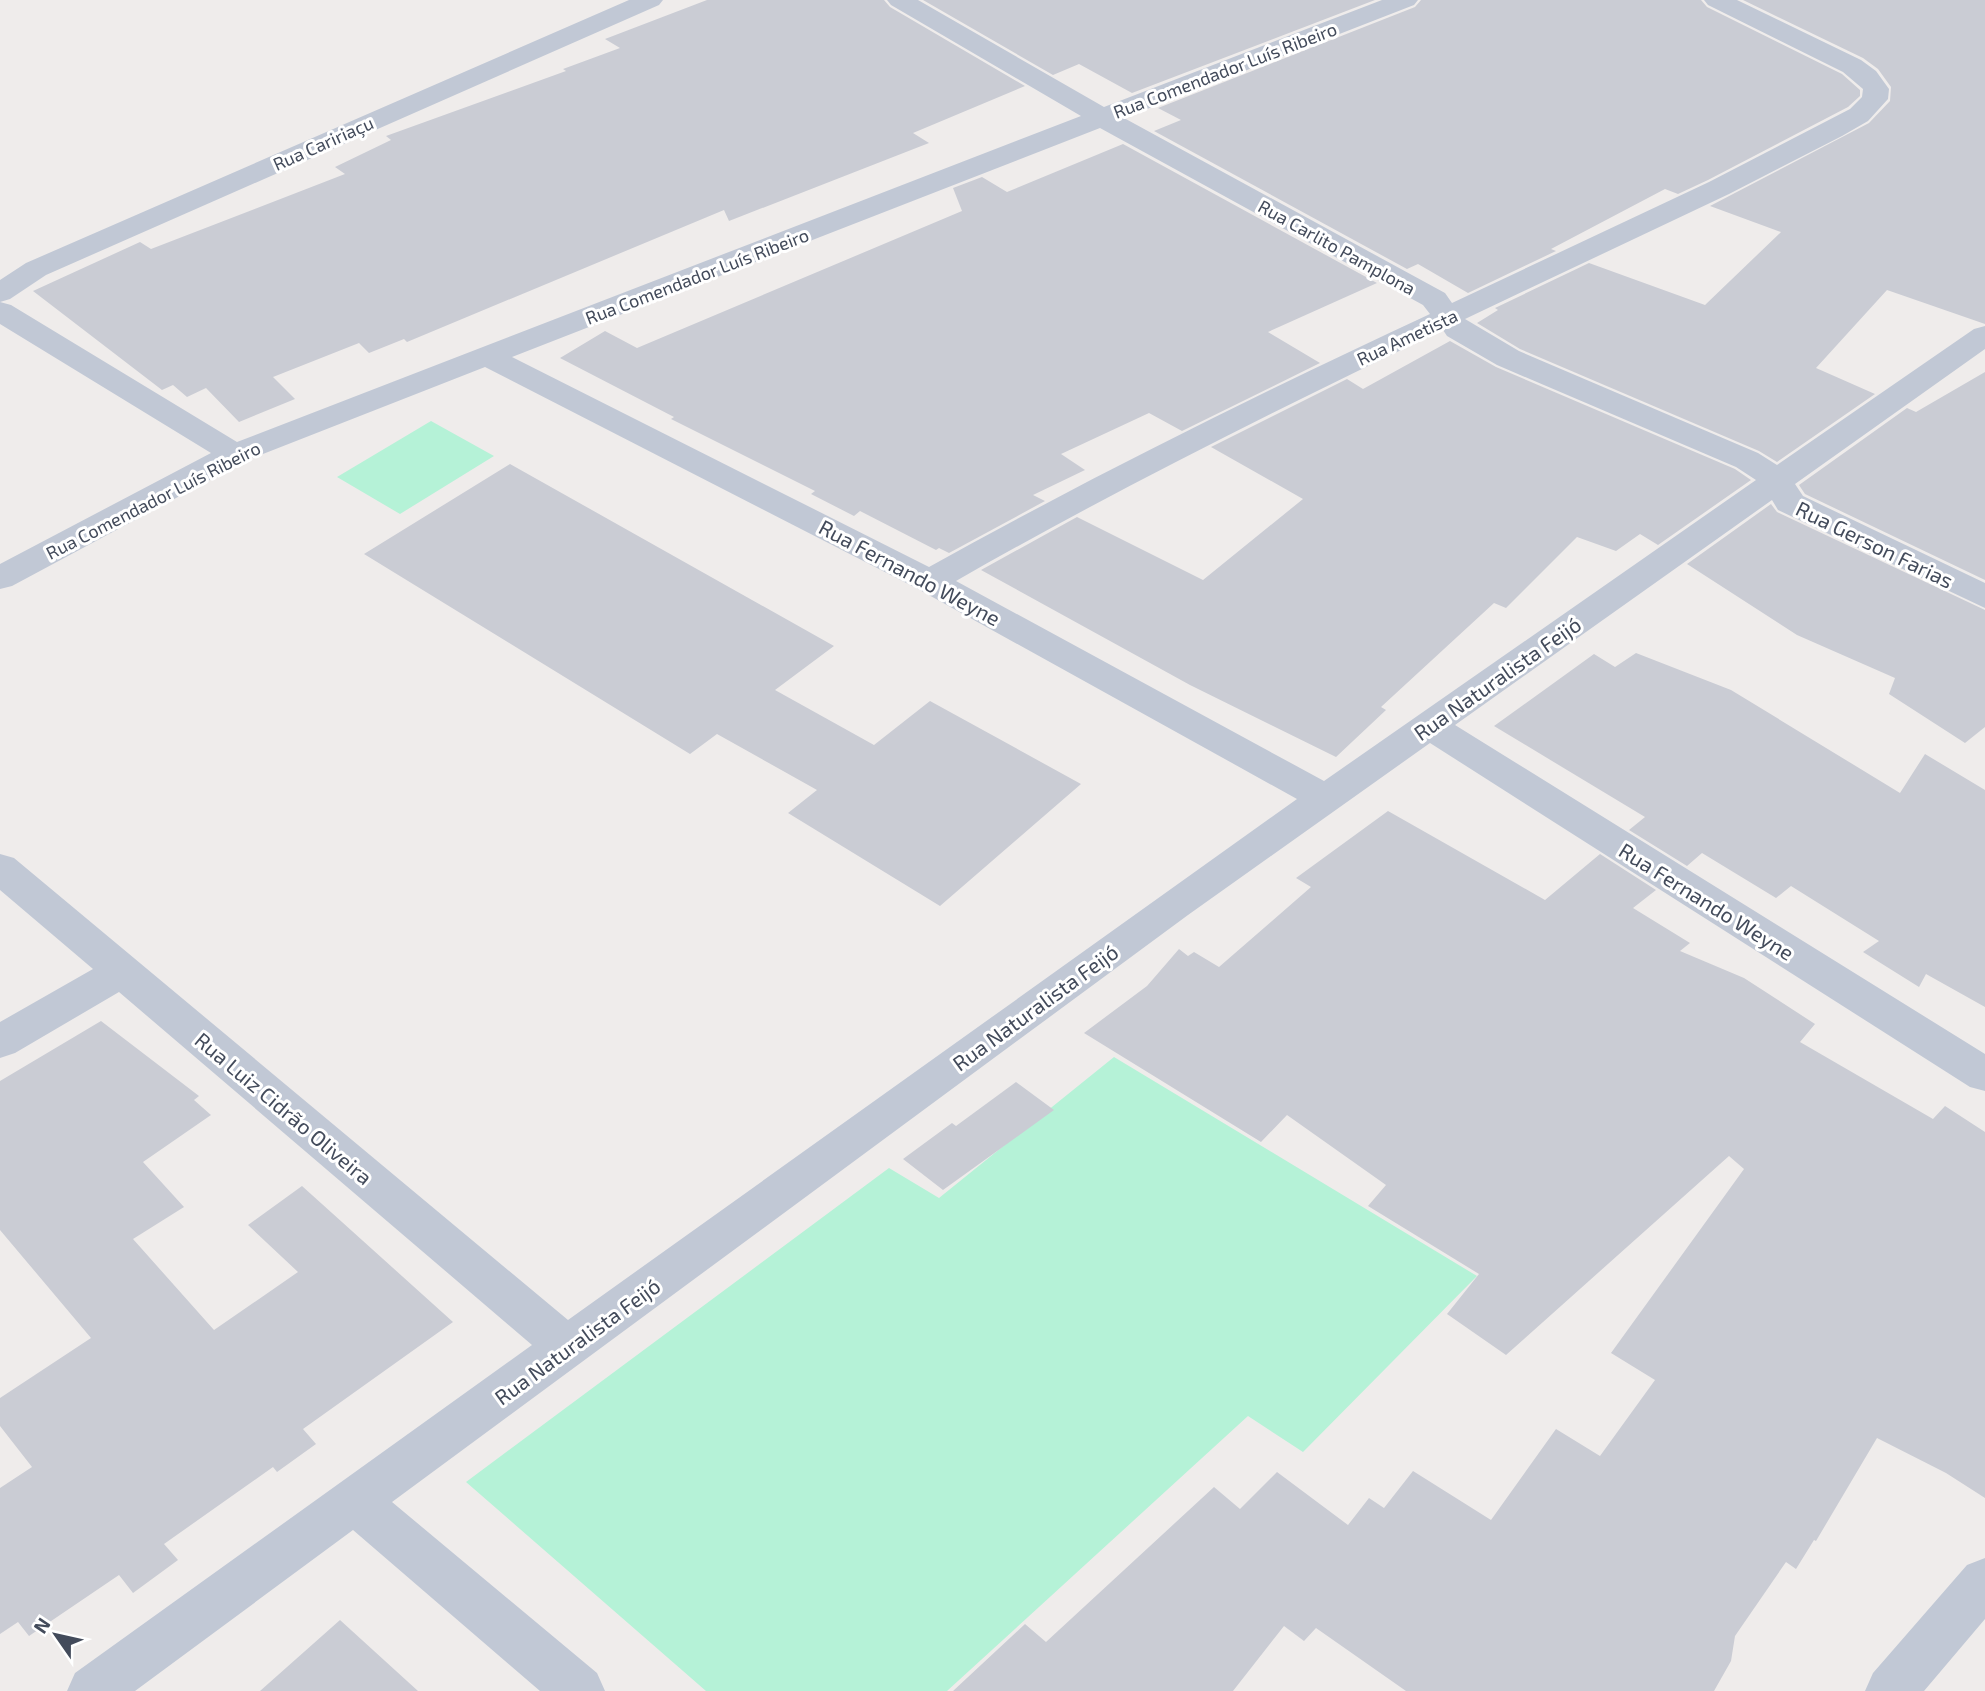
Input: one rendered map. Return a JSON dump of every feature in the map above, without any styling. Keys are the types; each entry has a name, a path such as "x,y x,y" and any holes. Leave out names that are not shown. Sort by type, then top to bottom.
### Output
{"street":[{"name":"Rua Caririaçu","path":"0,293 36,269 650,0"},
{"name":"Rua Carlito Pamplona","path":"900,0 1103,118 1434,299 1446,318 1458,330 1508,358 1747,460 1776,479"},
{"name":"Rua Comendador Luís Ribeiro","path":"0,578 234,454 1405,0"},
{"name":"Rua Ametista","path":"930,581 1144,463 1832,130 1859,115 1875,99 1876,89 1867,77 1852,66 1717,0"},
{"path":"0,311 234,454"},
{"name":"Rua Naturalista Feijó","path":"93,1691 1325,798 1776,479 1985,335"},
{"name":"Rua Fernando Weyne","path":"488,357 930,581 1325,798"},
{"name":"Rua Gerson Farias","path":"1776,479 1790,503 1985,597"},
{"name":"Rua Fernando Weyne","path":"1429,726 1985,1075"},
{"name":"Rua Luiz Cidrão Oliveira","path":"0,868 568,1348"},
{"path":"0,1042 122,971"},
{"path":"356,1502 579,1691"},
{"path":"1891,1691 1985,1581"}],"green space":[{"path":"431,421 494,456 400,514 337,477"},
{"path":"1114,1057 1477,1276 1303,1452 1248,1416 947,1691 706,1691 466,1482 889,1168 939,1198"}],"building":[{"path":"707,0 884,0 890,7 1025,86 913,133 929,143 729,221 724,210 407,342 404,339 369,353 359,343 273,377 295,399 239,422 206,388 187,397 173,385 162,390 33,291 140,242 151,249 345,174 335,167 391,140 386,136 566,71 563,69 620,48 605,39"},
{"path":"923,0 1375,0 1132,93 1079,64 1053,75"},
{"path":"1421,0 1701,0 1707,7 1842,74 1860,90 1860,96 1848,107 1708,180 1678,194 1665,189 1551,249 1556,251 1468,293 1418,264 1407,269 1154,131 1181,120 1158,108 1415,7"},
{"path":"1743,0 1985,0 1985,324 1887,290 1816,368 1875,394 1777,462 1759,451 1520,349 1477,323 1498,310 1495,308 1589,263 1705,305 1781,232 1710,206 1869,123 1890,101 1891,87 1878,69 1863,58"},
{"path":"1123,144 1377,283 1268,332 1320,363 1182,431 1149,413 1061,454 1085,470 1033,495 1045,501 949,553 939,548 936,550 860,511 854,516 811,494 815,491 671,419 674,417 560,358 605,331 637,348 962,211 953,188 982,177 1007,192"},
{"path":"1450,341 1496,367 1735,469 1751,480 1658,545 1640,534 1616,551 1577,537 1506,608 1494,603 1381,707 1386,710 1336,757 1190,685 981,570 1077,517 1203,580 1303,499 1211,447 1347,379 1363,389"},
{"path":"1985,372 1985,580 1805,494 1799,485 1907,408 1916,412"},
{"path":"510,464 834,646 775,690 874,745 930,701 1081,784 940,906 788,813 817,790 717,734 690,754 364,554"},
{"path":"1771,504 1777,512 1985,610 1985,727 1965,743 1889,694 1895,678 1797,635 1687,564"},
{"path":"1636,653 1731,690 1900,793 1925,754 1985,790 1985,1007 1926,974 1919,987 1863,952 1879,941 1791,886 1776,898 1702,853 1687,866 1629,830 1645,817 1494,726 1594,654 1615,667"},
{"path":"1388,811 1545,900 1600,854 1656,890 1633,908 1690,943 1680,951 1744,978 1815,1024 1800,1042 1933,1119 1945,1106 1985,1132 1985,1498 1946,1473 1877,1438 1816,1541 1814,1540 1796,1569 1786,1562 1735,1636 1731,1661 1714,1691 1406,1691 1316,1628 1304,1641 1284,1626 1233,1691 953,1691 1025,1624 1046,1642 1214,1487 1240,1509 1277,1472 1348,1525 1369,1498 1384,1508 1413,1471 1491,1520 1556,1429 1600,1456 1655,1380 1611,1353 1744,1169 1729,1156 1506,1355 1447,1314 1479,1274 1368,1206 1386,1185 1287,1115 1261,1142 1084,1033 1147,986 1179,949 1188,956 1194,952 1219,967 1311,887 1296,878"},
{"path":"101,1021 199,1096 194,1100 211,1115 143,1162 184,1207 133,1239 214,1330 298,1272 248,1225 302,1186 453,1322 303,1429 316,1444 277,1472 273,1467 164,1544 178,1560 133,1593 119,1575 29,1636 18,1622 0,1634 0,1488 32,1467 0,1426 0,1398 91,1338 0,1230 0,1081"},
{"path":"1016,1082 1054,1110 943,1190 903,1159 952,1123 956,1126"},
{"path":"340,1620 418,1691 260,1691"}]}
